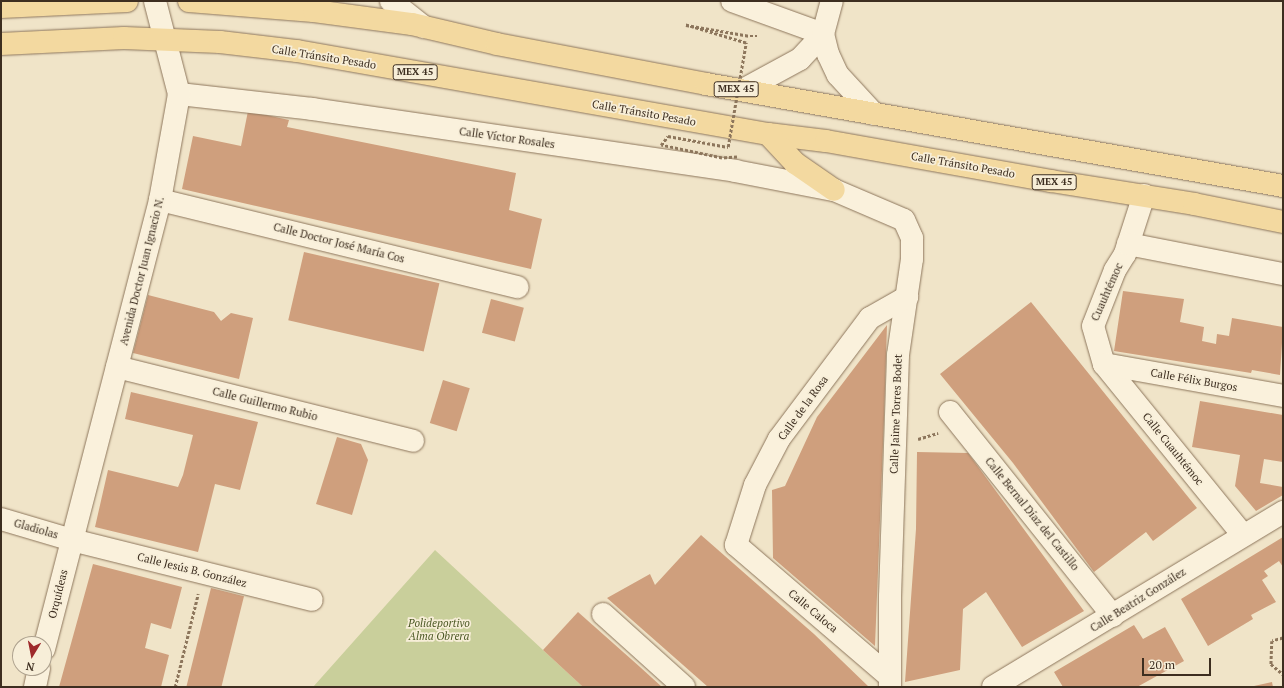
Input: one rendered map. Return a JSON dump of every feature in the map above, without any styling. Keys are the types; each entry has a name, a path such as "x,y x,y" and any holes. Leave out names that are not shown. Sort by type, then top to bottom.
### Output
{"main road":[{"path":"1,7 126,1"},
{"name":"MEX 45","path":"189,1 314,11 424,27 497,44 743,90 1283,186"},
{"name":"Calle Tránsito Pesado","path":"1,44 124,38 167,39 220,42 297,51 768,134 826,140 1144,195 1283,222"},
{"path":"768,134 795,163 834,190"}],"street":[{"name":"Avenida Doctor Juan Ignacio N.","path":"72,540 160,200 179,94 167,39 155,1"},
{"path":"391,1 424,27"},
{"path":"732,1 823,34"},
{"path":"743,90 800,59 823,34 832,1"},
{"path":"823,34 828,54 838,75 874,114"},
{"name":"Calle Víctor Rosales","path":"179,94 411,124 735,171 834,190"},
{"name":"Calle Jaime Torres Bodet","path":"834,190 904,220 912,238 907,297 898,354 890,682"},
{"name":"Cuauhtémoc","path":"1104,364 1093,326 1128,244 1144,195"},
{"name":"Calle Doctor José María Cos","path":"160,200 518,287"},
{"path":"1128,244 1283,274"},
{"name":"Calle de la Rosa","path":"736,545 755,485 779,439 870,318 907,297"},
{"name":"Calle Félix Burgos","path":"1104,364 1283,396"},
{"name":"Calle Cuauhtémoc","path":"1104,364 1242,535"},
{"name":"Calle Guillermo Rubio","path":"117,367 413,441"},
{"name":"Calle Bernal Díaz del Castillo","path":"950,412 1113,616"},
{"name":"Calle Beatriz González","path":"993,687 1113,616 1242,535 1283,512"},
{"name":"Gladiolas","path":"1,519 72,540"},
{"name":"Calle Jesús B. González","path":"72,540 312,600"},
{"name":"Orquídeas","path":"47,636 72,540"},
{"name":"Calle Caloca","path":"736,545 890,682"},
{"path":"603,614 684,687"},
{"path":"34,687 37,676"}],"path":[{"path":"737,157 722,158 661,145 668,136 728,147 746,43 686,25 750,36"},
{"path":"894,469 912,442 937,432 970,437"},
{"path":"175,687 203,573"},
{"path":"1283,638 1272,641 1271,664 1283,674"}],"green space":[{"name":"Polideportivo Alma Obrera","path":"435,550 543,650 583,687 313,687"}],"building":[{"path":"248,111 289,120 287,127 516,173 509,210 542,219 531,269 182,189 193,136 241,146"},
{"path":"304,252 439,283 424,351 288,320"},
{"path":"1123,291 1184,299 1180,322 1204,327 1202,341 1216,344 1217,334 1229,336 1232,318 1283,327 1280,375 1252,370 1251,373 1114,351"},
{"path":"148,295 214,312 221,321 231,313 253,318 239,379 133,353"},
{"path":"491,299 524,308 515,342 482,333"},
{"path":"1031,302 1197,508 1153,541 1146,532 1094,572 1013,463 940,374"},
{"path":"887,325 875,646 773,558 772,490 785,486 817,417"},
{"path":"443,380 470,388 457,431 430,423"},
{"path":"131,392 258,422 240,490 215,484 198,552 95,527 108,470 178,487 183,475 193,435 125,419"},
{"path":"1200,401 1283,415 1283,462 1264,459 1260,483 1283,487 1283,495 1256,511 1235,486 1240,455 1192,447"},
{"path":"337,437 361,444 368,460 352,515 316,504"},
{"path":"917,452 968,453 1084,611 1022,647 986,592 963,609 960,670 905,682 916,529"},
{"path":"701,535 814,634 869,687 708,687 607,598 650,574 655,585"},
{"path":"1283,537 1283,567 1279,561 1264,571 1268,576 1262,580 1276,602 1251,615 1253,619 1208,646 1181,599"},
{"path":"93,564 182,587 171,629 151,623 145,648 169,655 161,687 59,687"},
{"path":"211,588 244,596 221,687 186,687"},
{"path":"578,612 662,687 583,687 543,650"},
{"path":"1134,625 1143,639 1165,627 1184,661 1137,687 1063,687 1054,672"},
{"path":"1272,682 1273,687 1254,687 1254,686"}]}
